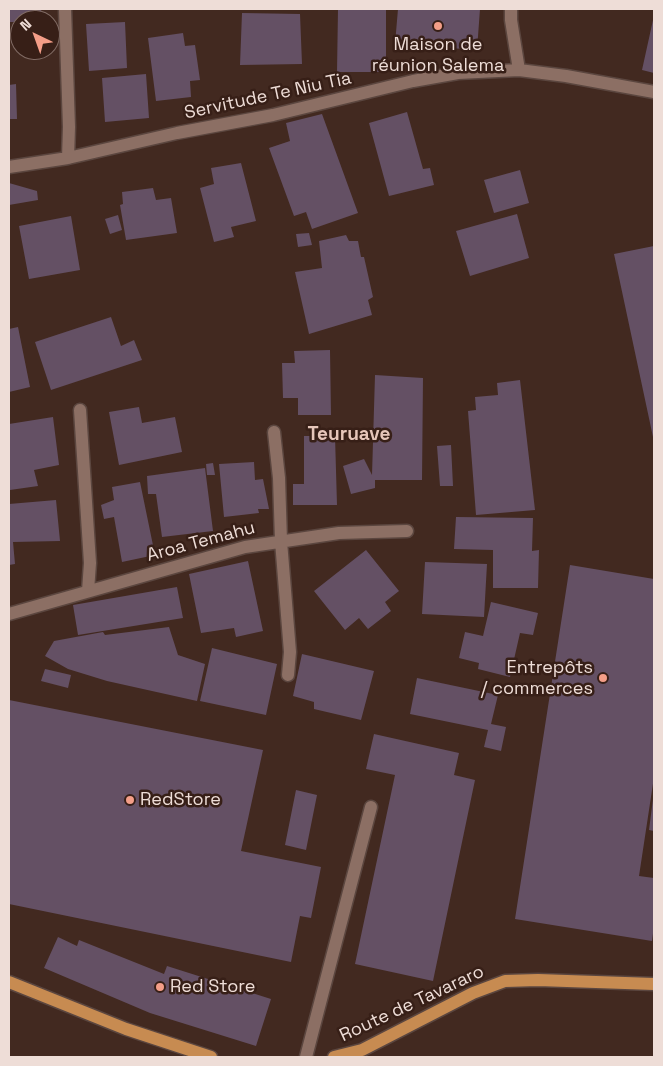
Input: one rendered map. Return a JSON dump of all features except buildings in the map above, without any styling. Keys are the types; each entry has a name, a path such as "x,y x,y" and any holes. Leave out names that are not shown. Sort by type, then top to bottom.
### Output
{"main road":[{"name":"Route de Tavararo","path":"334,1057 362,1050 473,993 505,981 547,980 654,984"},
{"path":"9,982 126,1029 211,1057"}],"street":[{"path":"65,9 70,127 68,158"},
{"path":"511,9 519,70"},
{"name":"Servitude Te Niu Tia","path":"9,167 68,158 177,133 273,115 413,81 458,73 519,70 566,76 654,92"},
{"path":"80,410 90,563 88,591"},
{"path":"274,432 279,478 281,541 290,652 288,676"},
{"name":"Aroa Temahu","path":"9,614 244,547 339,533 407,531"},
{"path":"306,1057 371,807"}],"place":[{"name":"Maison de réunion Salema","path":"438,26"},
{"name":"Entrepôts / commerces","path":"603,678"},
{"name":"RedStore","path":"130,800"},
{"name":"Red Store","path":"160,987"}],"district":[{"name":"Teuruave","path":"349,435"}]}
